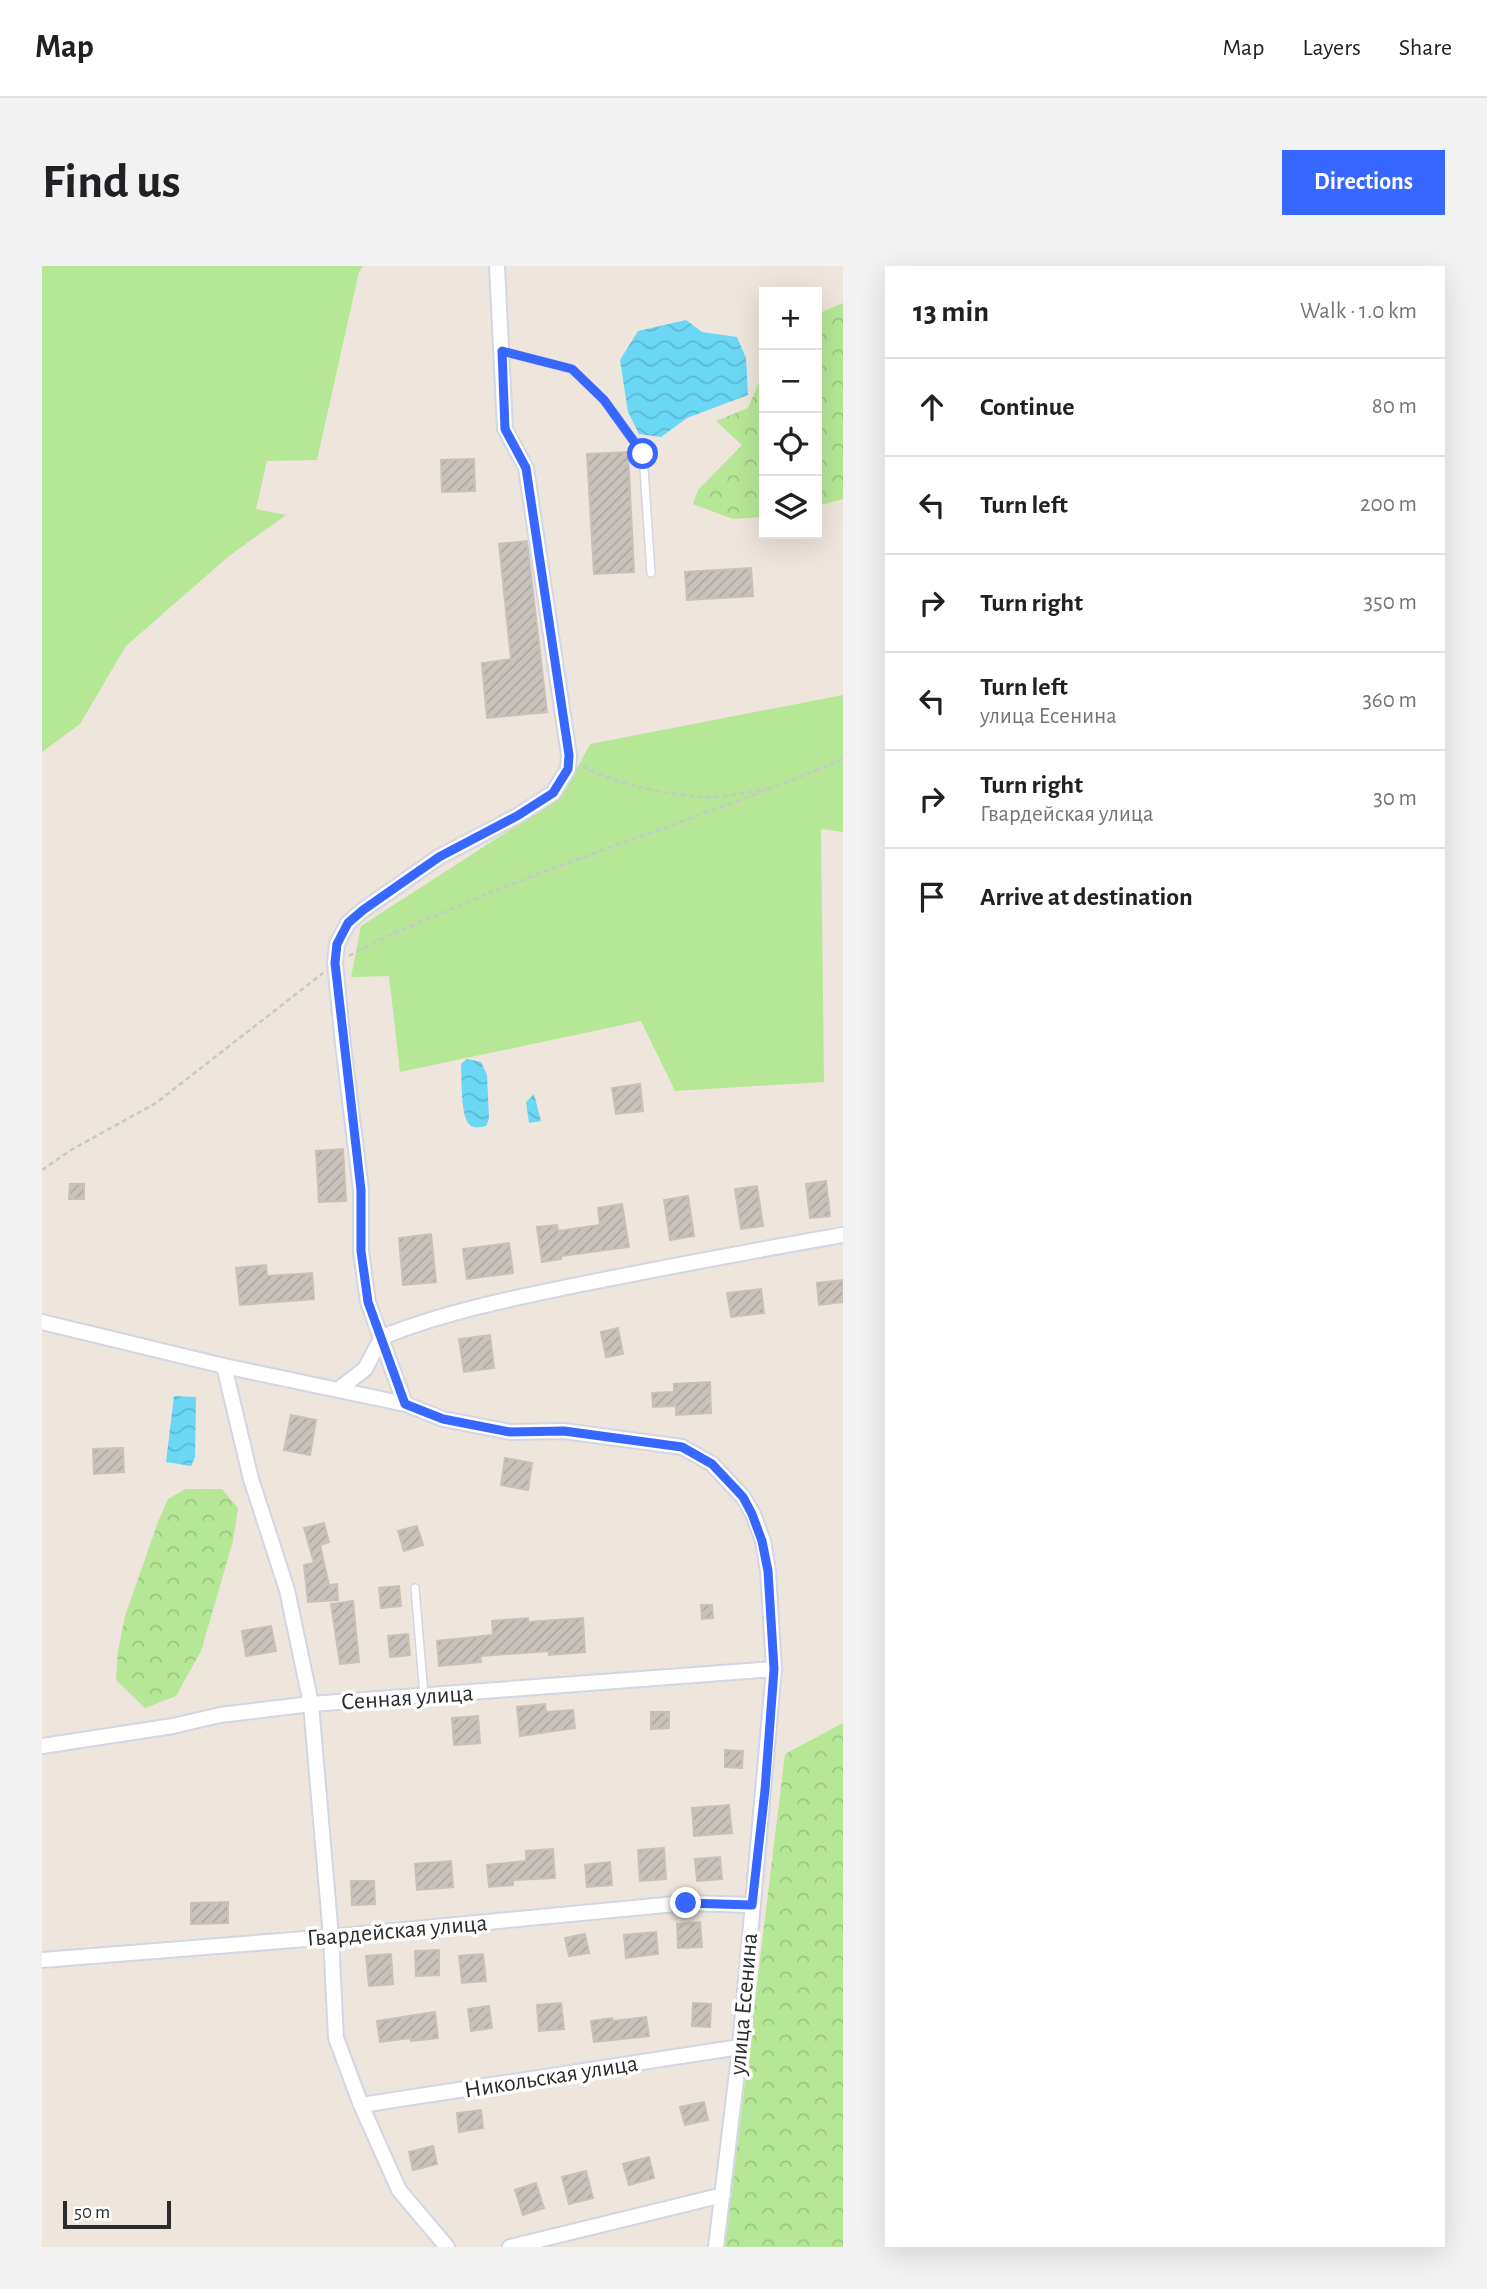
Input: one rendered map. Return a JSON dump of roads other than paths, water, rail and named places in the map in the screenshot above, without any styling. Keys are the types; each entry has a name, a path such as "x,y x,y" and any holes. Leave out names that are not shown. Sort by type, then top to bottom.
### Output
{"street":[{"path":"405,1404 368,1302 361,1251 361,1190 335,963 337,944 348,923 363,910 439,857 517,816 553,793 568,769 569,755 526,468 505,429 497,266"},
{"path":"340,1389 365,1369 382,1337 417,1323 534,1294 730,1254 843,1236"},
{"name":"улица Есенина","path":"42,1322 224,1366 405,1404 443,1419 510,1432 564,1431 682,1447 712,1464 743,1497 762,1541 768,1571 774,1669 740,2046 716,2247"},
{"path":"224,1366 251,1479 287,1590 311,1704 331,1937 336,2038 361,2105 399,2190 447,2247"},
{"name":"Сенная улица","path":"42,1746 173,1726 220,1715 311,1704 774,1669"},
{"name":"Гвардейская улица","path":"42,1960 331,1937 686,1903 752,1905"},
{"name":"Никольская улица","path":"361,2105 740,2046"},
{"path":"510,2247 723,2195"}],"lane":[{"path":"502,351 572,369 604,400 643,454 651,573"},
{"path":"415,1588 424,1695"}],"water":[{"path":"686,320 702,332 737,337 746,358 748,395 687,418 661,437 639,434 628,412 620,360 638,331"},
{"path":"467,1059 481,1062 487,1075 489,1119 486,1126 472,1126 465,1114 461,1064"},
{"path":"534,1094 541,1121 529,1123 526,1102"},
{"path":"174,1396 196,1397 195,1457 191,1466 166,1462"}]}
